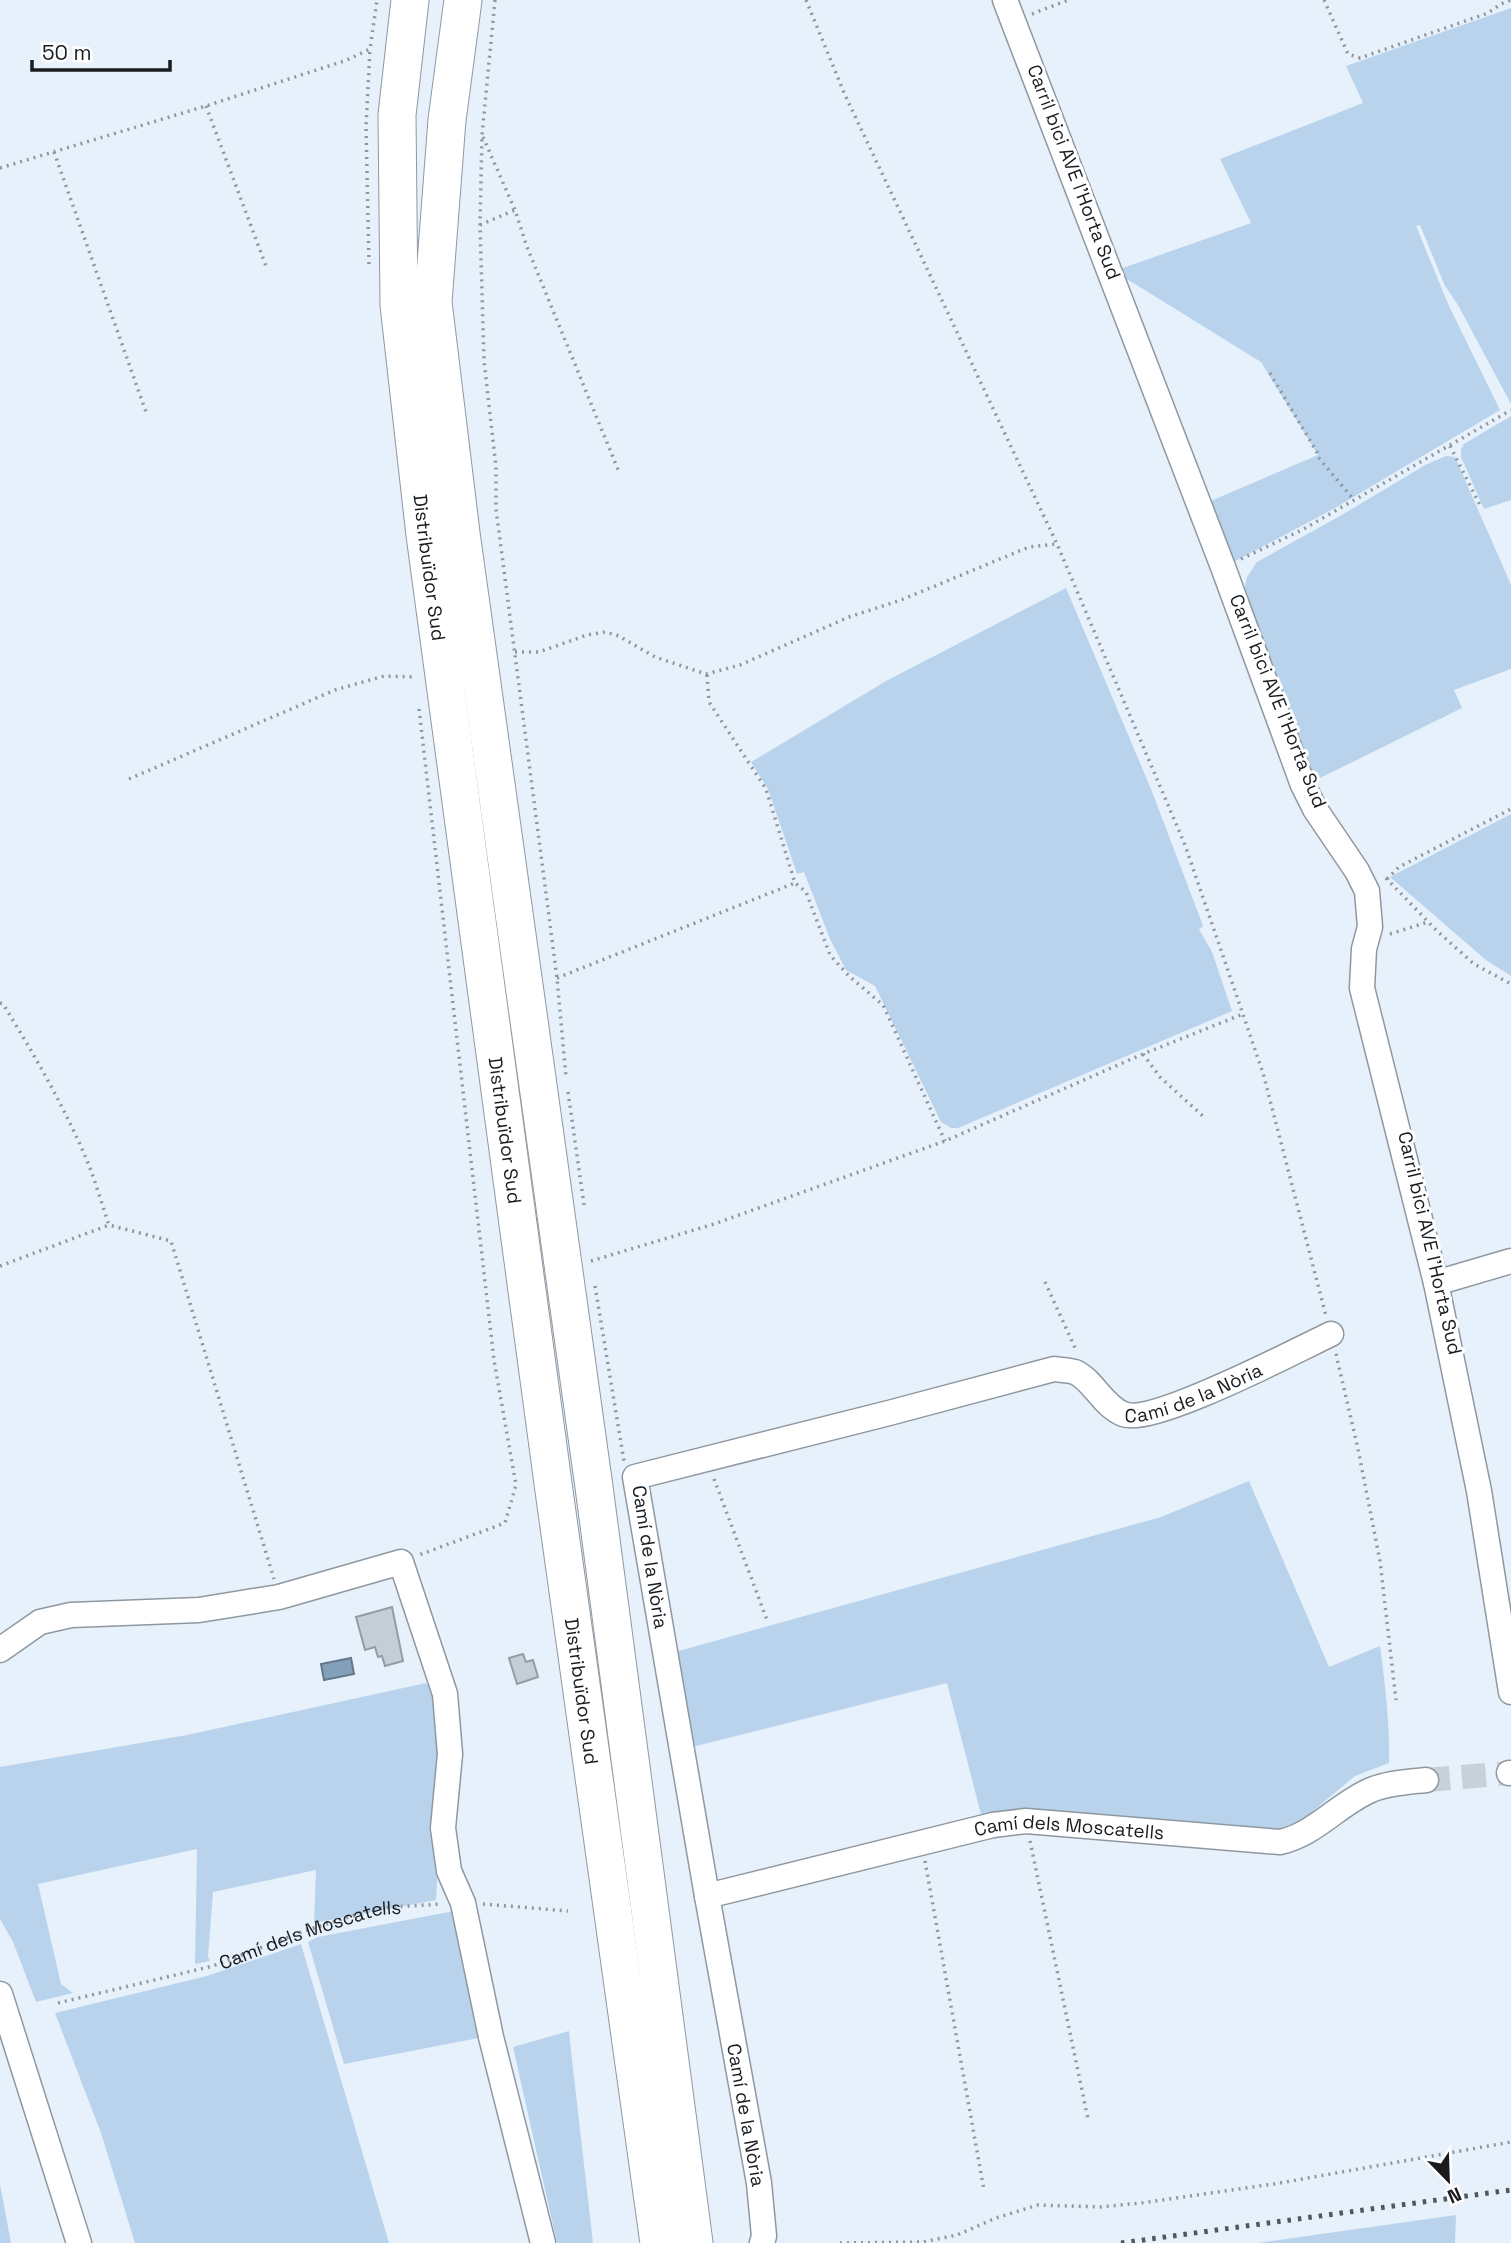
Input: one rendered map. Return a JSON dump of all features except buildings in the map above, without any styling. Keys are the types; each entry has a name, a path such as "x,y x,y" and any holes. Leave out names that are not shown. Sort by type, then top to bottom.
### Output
{"highway":[{"name":"Distribuïdor Sud","path":"463,0 447,120 433,302 461,533 594,1487 694,2243"},
{"name":"Distribuïdor Sud","path":"398,4 399,305 427,549 551,1471 659,2243"},
{"path":"657,1965 682,2074 708,2243"},
{"path":"625,1993 622,2091 642,2243"}],"street":[{"path":"1009,11 1223,568 1303,785 1315,809 1357,871 1367,891 1370,927 1364,949 1362,988 1436,1283 1479,1491 1511,1692"},
{"path":"1436,1283 1511,1261"},
{"name":"Camí de la Nòria","path":"762,2243 764,2236 759,2183 706,1896 635,1477 1054,1369 1076,1373 1107,1403 1125,1415 1145,1413 1206,1393 1331,1334"},
{"path":"0,1650 40,1622 71,1615 199,1610 279,1597 401,1562 445,1694 450,1754 443,1828 449,1871 463,1903 491,2037 543,2243"},
{"name":"Camí dels Moscatells","path":"706,1896 993,1825 1026,1821 1280,1842 1297,1838 1370,1790 1426,1780"},
{"path":"0,1994 79,2243"}],"path":[{"path":"495,0 482,135 480,225 484,361 496,467 496,509 585,1210"},
{"path":"807,0 845,95 1057,544 1185,845 1262,1073 1331,1334 1358,1449 1380,1561 1396,1700"},
{"path":"1009,11 1068,0"},
{"path":"1324,0 1348,54 1360,58 1488,13 1500,2 1511,0"},
{"path":"369,267 366,125 370,49 398,4"},
{"path":"0,168 206,106 347,60 370,49"},
{"path":"206,106 266,266"},
{"path":"482,135 618,472"},
{"path":"54,152 146,412"},
{"path":"480,225 514,210"},
{"path":"1270,373 1318,457 1354,500"},
{"path":"1223,568 1302,530 1511,410"},
{"path":"1450,446 1481,507"},
{"path":"515,652 539,652 587,635 604,632 619,636 655,657 706,674 740,665 849,617 901,600 1029,547 1057,544"},
{"path":"706,674 709,702 766,789 795,883 806,892 830,956 883,1005 945,1141"},
{"path":"129,779 335,690 384,676 415,677"},
{"path":"401,1562 505,1523 516,1485 494,1360 418,704"},
{"path":"1387,879 1399,867 1511,809"},
{"path":"1357,871 1380,873 1474,964 1511,984"},
{"path":"557,978 795,883"},
{"path":"1367,937 1379,938 1428,922"},
{"path":"0,1003 26,1041 70,1125 88,1164 109,1225"},
{"path":"591,1261 714,1224 945,1141 1243,1013"},
{"path":"1143,1054 1160,1077 1204,1117"},
{"path":"0,1266 109,1225 171,1241 279,1597"},
{"path":"1045,1282 1093,1388"},
{"path":"596,1286 623,1459 635,1477"},
{"path":"707,1460 767,1620"},
{"path":"1026,1821 1088,2119"},
{"path":"926,1842 924,1853 984,2190"},
{"name":"Camí dels Moscatells","path":"58,2003 213,1966 304,1931 379,1908 463,1903 568,1911"},
{"path":"839,2243 923,2242 957,2235 996,2218 1038,2205 1100,2207 1141,2203 1274,2184 1511,2142"}],"shaded area":[{"path":"1511,8 1511,404 1445,286 1420,225 1416,226 1449,306 1500,410 1335,508 1228,565 1206,503 1318,455 1261,362 1122,276 1120,269 1251,223 1220,159 1363,103 1346,66"},
{"path":"1511,416 1511,500 1484,509 1461,457 1461,450 1464,444"},
{"path":"1446,456 1455,457 1511,585 1511,669 1454,690 1462,708 1312,782 1244,590 1247,577 1257,562 1427,464"},
{"path":"1066,588 1151,789 1202,923 1203,926 1199,929 1212,952 1232,1011 958,1128 951,1128 941,1122 875,986 846,970 830,939 804,872 797,874 768,789 751,762 886,681"},
{"path":"1511,814 1511,976 1486,960 1390,877"},
{"path":"1249,1481 1329,1667 1380,1646 1388,1719 1389,1763 1355,1776 1302,1820 1280,1828 1251,1831 983,1822 947,1683 692,1747 675,1652 1161,1517"},
{"path":"351,1658 354,1674 324,1680 321,1664"},
{"path":"426,1683 438,1696 445,1736 436,1900 314,1923 316,1870 213,1892 208,1957 210,1961 195,1964 197,1849 38,1884 61,1984 73,1993 36,2002 13,1942 0,1919 0,1767 187,1735"},
{"path":"459,1910 489,2036 344,2064 308,1942 318,1937"},
{"path":"301,1944 389,2243 135,2243 101,2133 55,2013 207,1976"},
{"path":"569,2031 593,2243 557,2243 513,2047"},
{"path":"0,2184 11,2243 0,2243"},
{"path":"1456,2215 1455,2243 1258,2243"}],"tunnel":[{"path":"1426,1780 1509,1773"}],"railway":[{"path":"1121,2243 1511,2190"}]}
